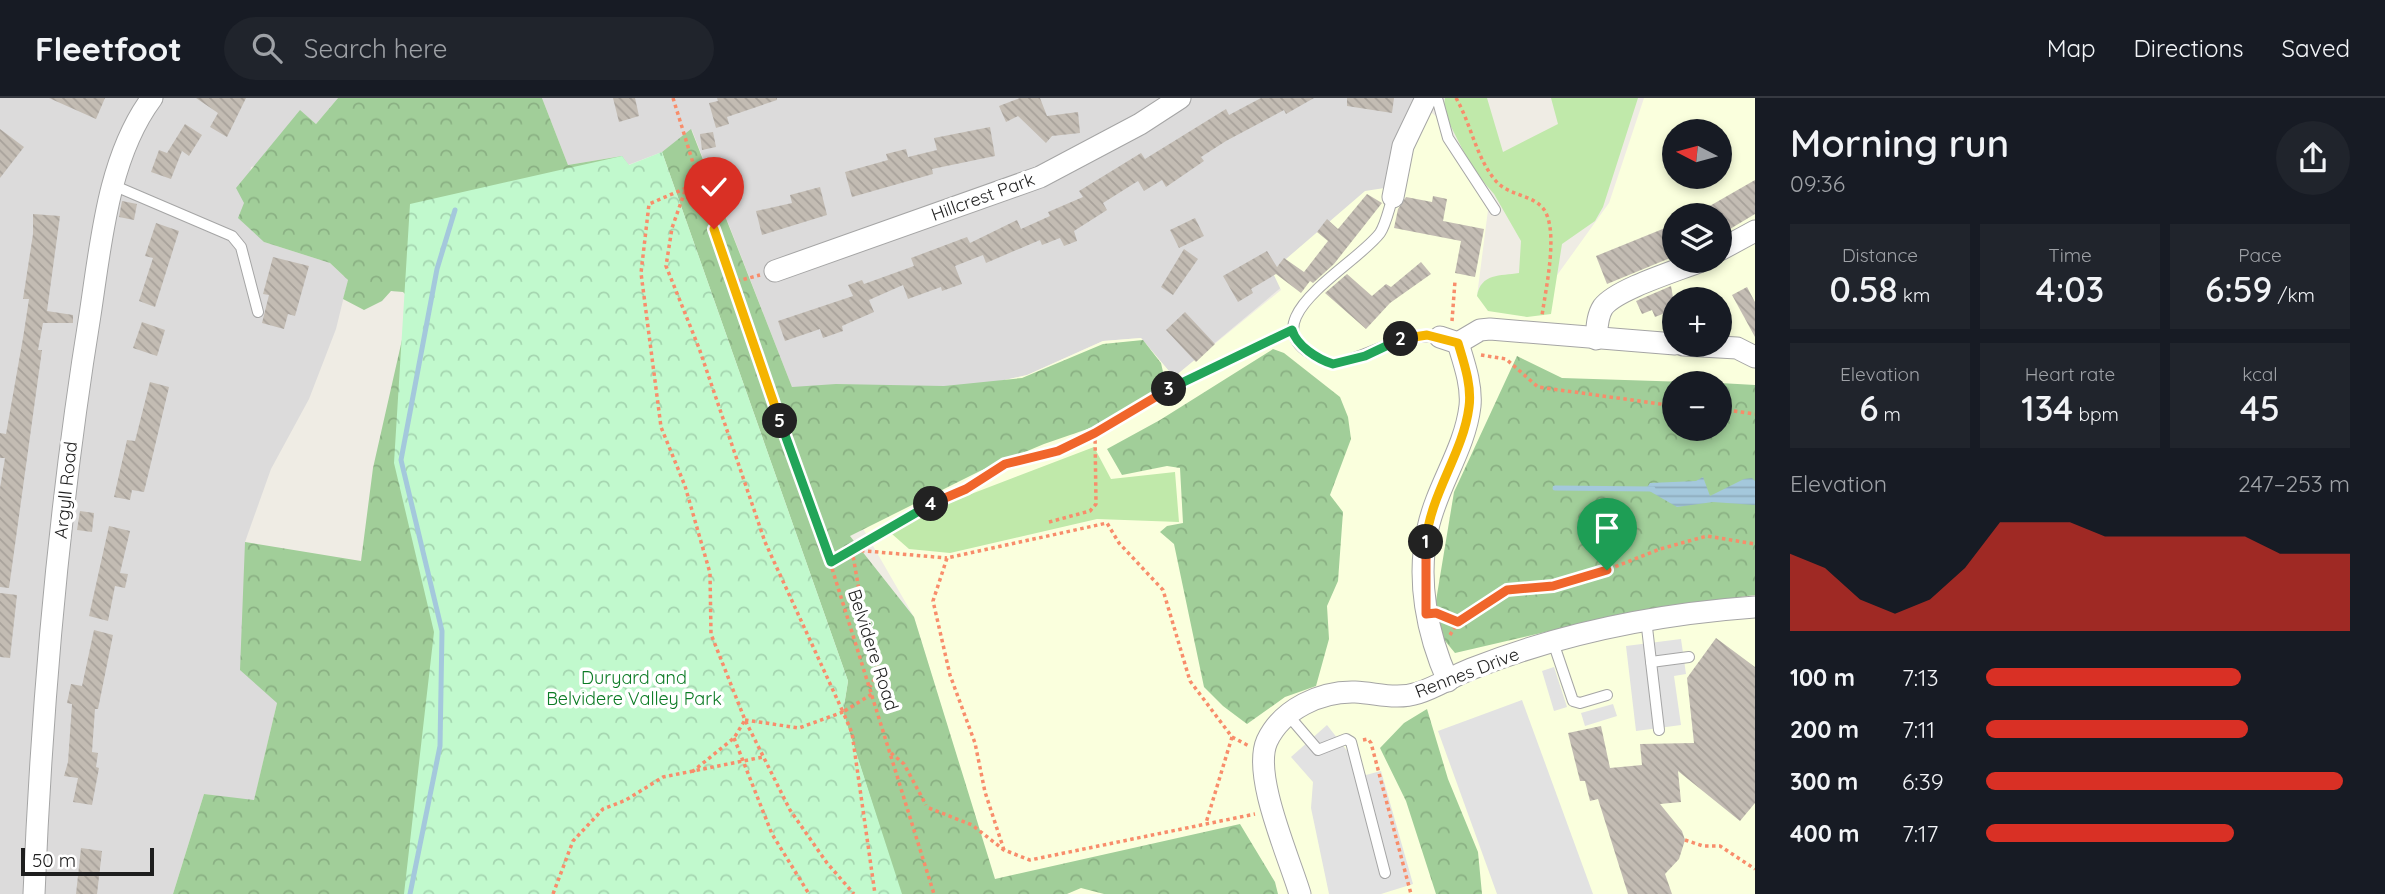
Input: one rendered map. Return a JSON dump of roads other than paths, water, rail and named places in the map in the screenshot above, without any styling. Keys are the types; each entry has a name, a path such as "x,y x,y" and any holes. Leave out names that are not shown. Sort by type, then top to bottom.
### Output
{"street":[{"name":"Argyll Road","path":"34,894 50,647 71,445 101,243 114,186 125,148 152,98"},
{"name":"Hillcrest Park","path":"775,271 1040,177 1140,124 1180,98"},
{"path":"1392,197 1404,146 1426,98"},
{"path":"1732,243 1755,231"},
{"path":"1596,339 1598,318 1604,305 1672,273"},
{"path":"1448,681 1434,649 1426,614 1427,531 1434,503 1464,431 1470,405 1466,372 1452,343 1480,330 1490,329 1662,343"},
{"path":"1732,348 1755,357"},
{"name":"Rennes Drive","path":"1300,894 1265,789 1264,754 1276,727 1299,707 1329,694 1359,692 1401,697 1448,681 1469,669 1553,642 1646,619 1755,607"}],"lane":[{"path":"1437,98 1448,138 1495,210"},
{"path":"114,186 232,236 241,247 258,312"},
{"path":"1392,197 1380,232 1340,266 1297,310 1292,330 1294,337 1310,352 1333,364 1365,356 1400,339 1452,343"},
{"path":"1646,619 1659,730"},
{"path":"1553,642 1573,701 1580,703 1607,695"},
{"path":"1651,662 1689,657"},
{"path":"1288,715 1318,750 1346,739 1351,742 1385,873"}],"water":[{"path":"1703,477 1710,496 1744,479 1752,478 1755,481 1755,505 1713,502 1677,507 1646,489 1650,483 1696,481"}],"waterway":[{"path":"410,894 440,746 442,631 401,460 437,269 455,210"},
{"path":"1555,488 1653,489"}],"park label":[{"name":"Duryard and Belvidere Valley Park","path":"634,688"}]}
